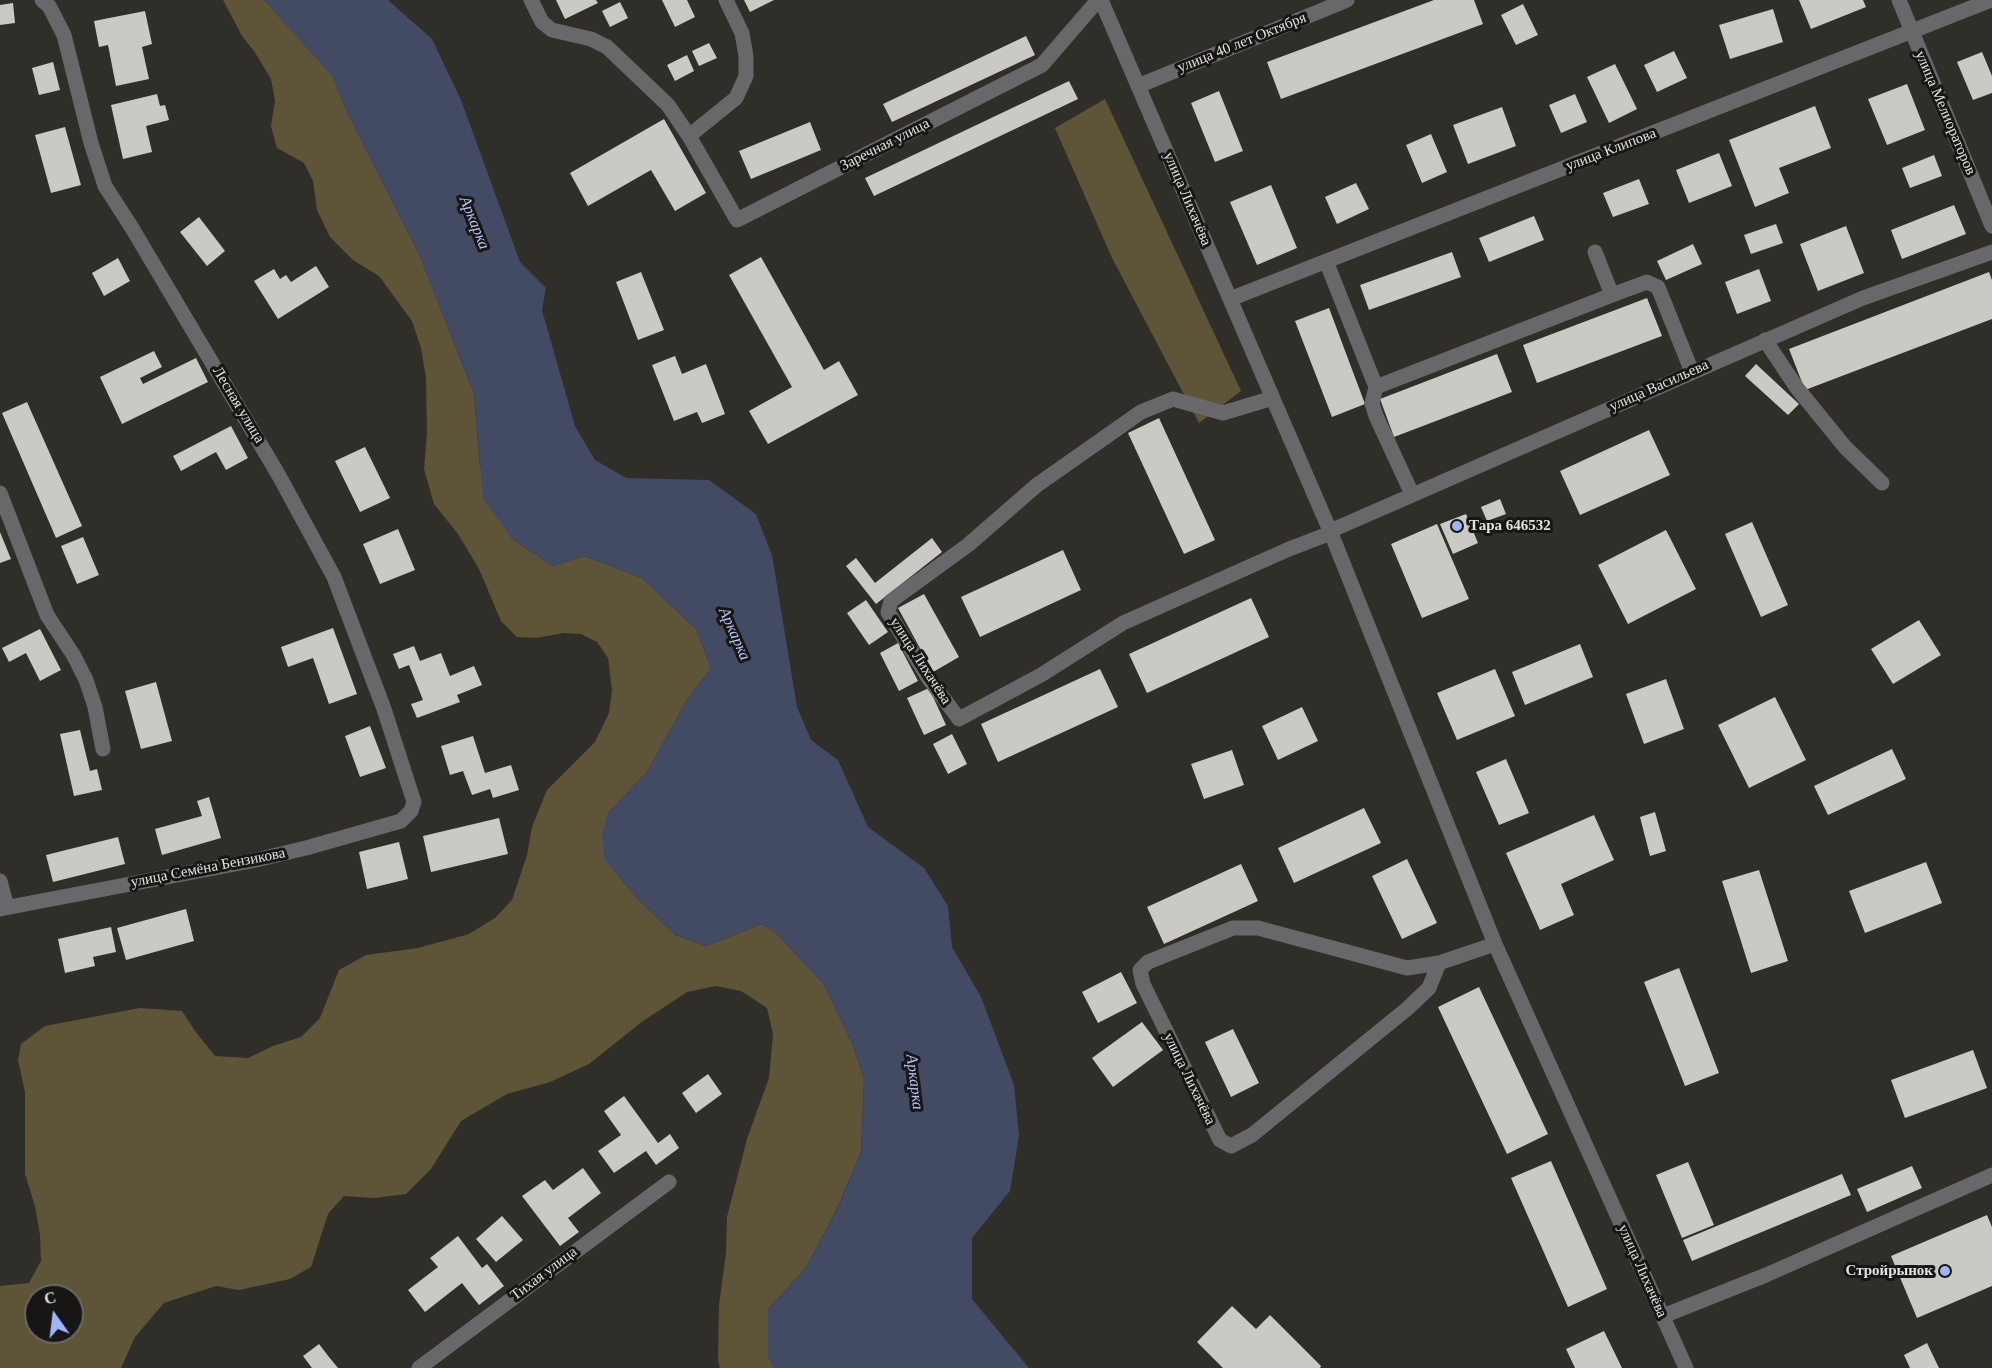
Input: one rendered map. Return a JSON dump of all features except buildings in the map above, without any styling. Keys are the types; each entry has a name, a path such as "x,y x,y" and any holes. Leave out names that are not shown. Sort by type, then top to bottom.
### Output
{"street":[{"name":"Заречная улица","path":"531,0 542,22 552,30 591,39 607,47 668,105 689,136 736,220 1042,65 1100,0"},
{"path":"689,136 736,98 746,76 746,56 742,33 726,0"},
{"name":"улица Лихачёва","path":"1100,0 1330,532 1495,944 1686,1368"},
{"name":"улица 40 лет Октября","path":"1138,86 1347,0"},
{"name":"улица Мелиораторов","path":"1899,0 1992,226"},
{"name":"улица Клипова","path":"1230,299 1912,33 1991,0"},
{"name":"Лесная улица","path":"48,2 64,35 91,143 105,186 278,474 334,577 384,709 414,802 411,812"},
{"path":"1595,252 1612,295"},
{"name":"улица Васильева","path":"1330,532 1412,494 1863,298 1992,252"},
{"path":"1326,261 1376,387 1372,403 1376,416 1412,494"},
{"path":"1376,387 1647,282 1658,287 1692,372"},
{"path":"1765,340 1797,388 1845,447 1882,483"},
{"name":"улица Лихачёва","path":"1273,398 1223,413 1173,399 1141,412 1037,485 968,545 891,600 888,612 929,679 959,719 1041,675 1123,623 1330,532"},
{"path":"0,493 47,615 74,656 86,680 103,749"},
{"name":"улица Семёна Бензикова","path":"3,908 296,850 401,820 411,812"},
{"path":"0,880 3,908"},
{"name":"улица Лихачёва","path":"1439,963 1429,988 1408,1008 1252,1135 1231,1146 1220,1140 1143,984 1140,970 1148,962 1233,928 1258,928 1407,968 1439,963 1495,944"},
{"path":"1663,1316 1766,1275 1992,1175"},
{"name":"Тихая улица","path":"419,1368 669,1182"}],"shaded area":[{"path":"223,0 264,0 332,75 347,112 420,256 474,394 480,466 512,539 553,566 584,556 642,578 696,629 711,668 688,698 647,772 608,813 604,858 636,897 675,935 706,946 762,924 776,933 823,983 852,1043 864,1079 861,1152 837,1209 806,1268 768,1309 768,1355 774,1368 720,1368 718,1361 719,1305 726,1253 727,1217 747,1139 769,1078 773,1034 767,1008 741,991 716,986 687,992 643,1021 589,1064 550,1082 507,1094 461,1121 431,1169 406,1194 374,1198 344,1196 328,1214 311,1267 290,1279 239,1290 216,1286 164,1303 135,1337 121,1368 0,1368 0,1286 29,1283 41,1261 40,1235 35,1206 25,1174 25,1092 18,1060 21,1044 45,1026 140,1008 182,1011 215,1056 248,1058 273,1046 301,1037 320,1018 339,970 366,955 418,948 469,934 495,918 512,900 527,855 532,827 547,790 595,742 609,713 612,690 608,658 597,642 581,634 564,633 536,638 517,637 501,621 479,569 458,534 434,504 424,469 427,433 426,378 421,348 412,321 379,276 353,260 330,237 317,210 313,181 304,163 277,148 271,126 275,101 271,79 242,36"},
{"path":"1105,99 1241,391 1199,423 1112,258 1055,128"}],"water":[{"name":"Аркарка","path":"264,0 388,0 432,39 461,100 520,262 546,288 542,310 575,426 595,460 626,478 709,480 756,514 772,555 797,707 811,740 838,760 868,827 924,868 948,906 952,947 981,997 1014,1085 1019,1136 1010,1191 972,1238 972,1299 1029,1368 774,1368 768,1355 768,1309 806,1268 837,1210 861,1152 864,1079 852,1043 823,983 776,933 762,924 706,946 675,935 636,897 604,858 602,834 608,813 647,772 688,698 711,668 696,629 642,578 584,556 553,566 512,539 483,498 474,394 420,256 347,112 332,76"}],"place":[{"name":"Тара 646532","path":"1457,526"},
{"name":"Стройрынок","path":"1945,1271"}]}
